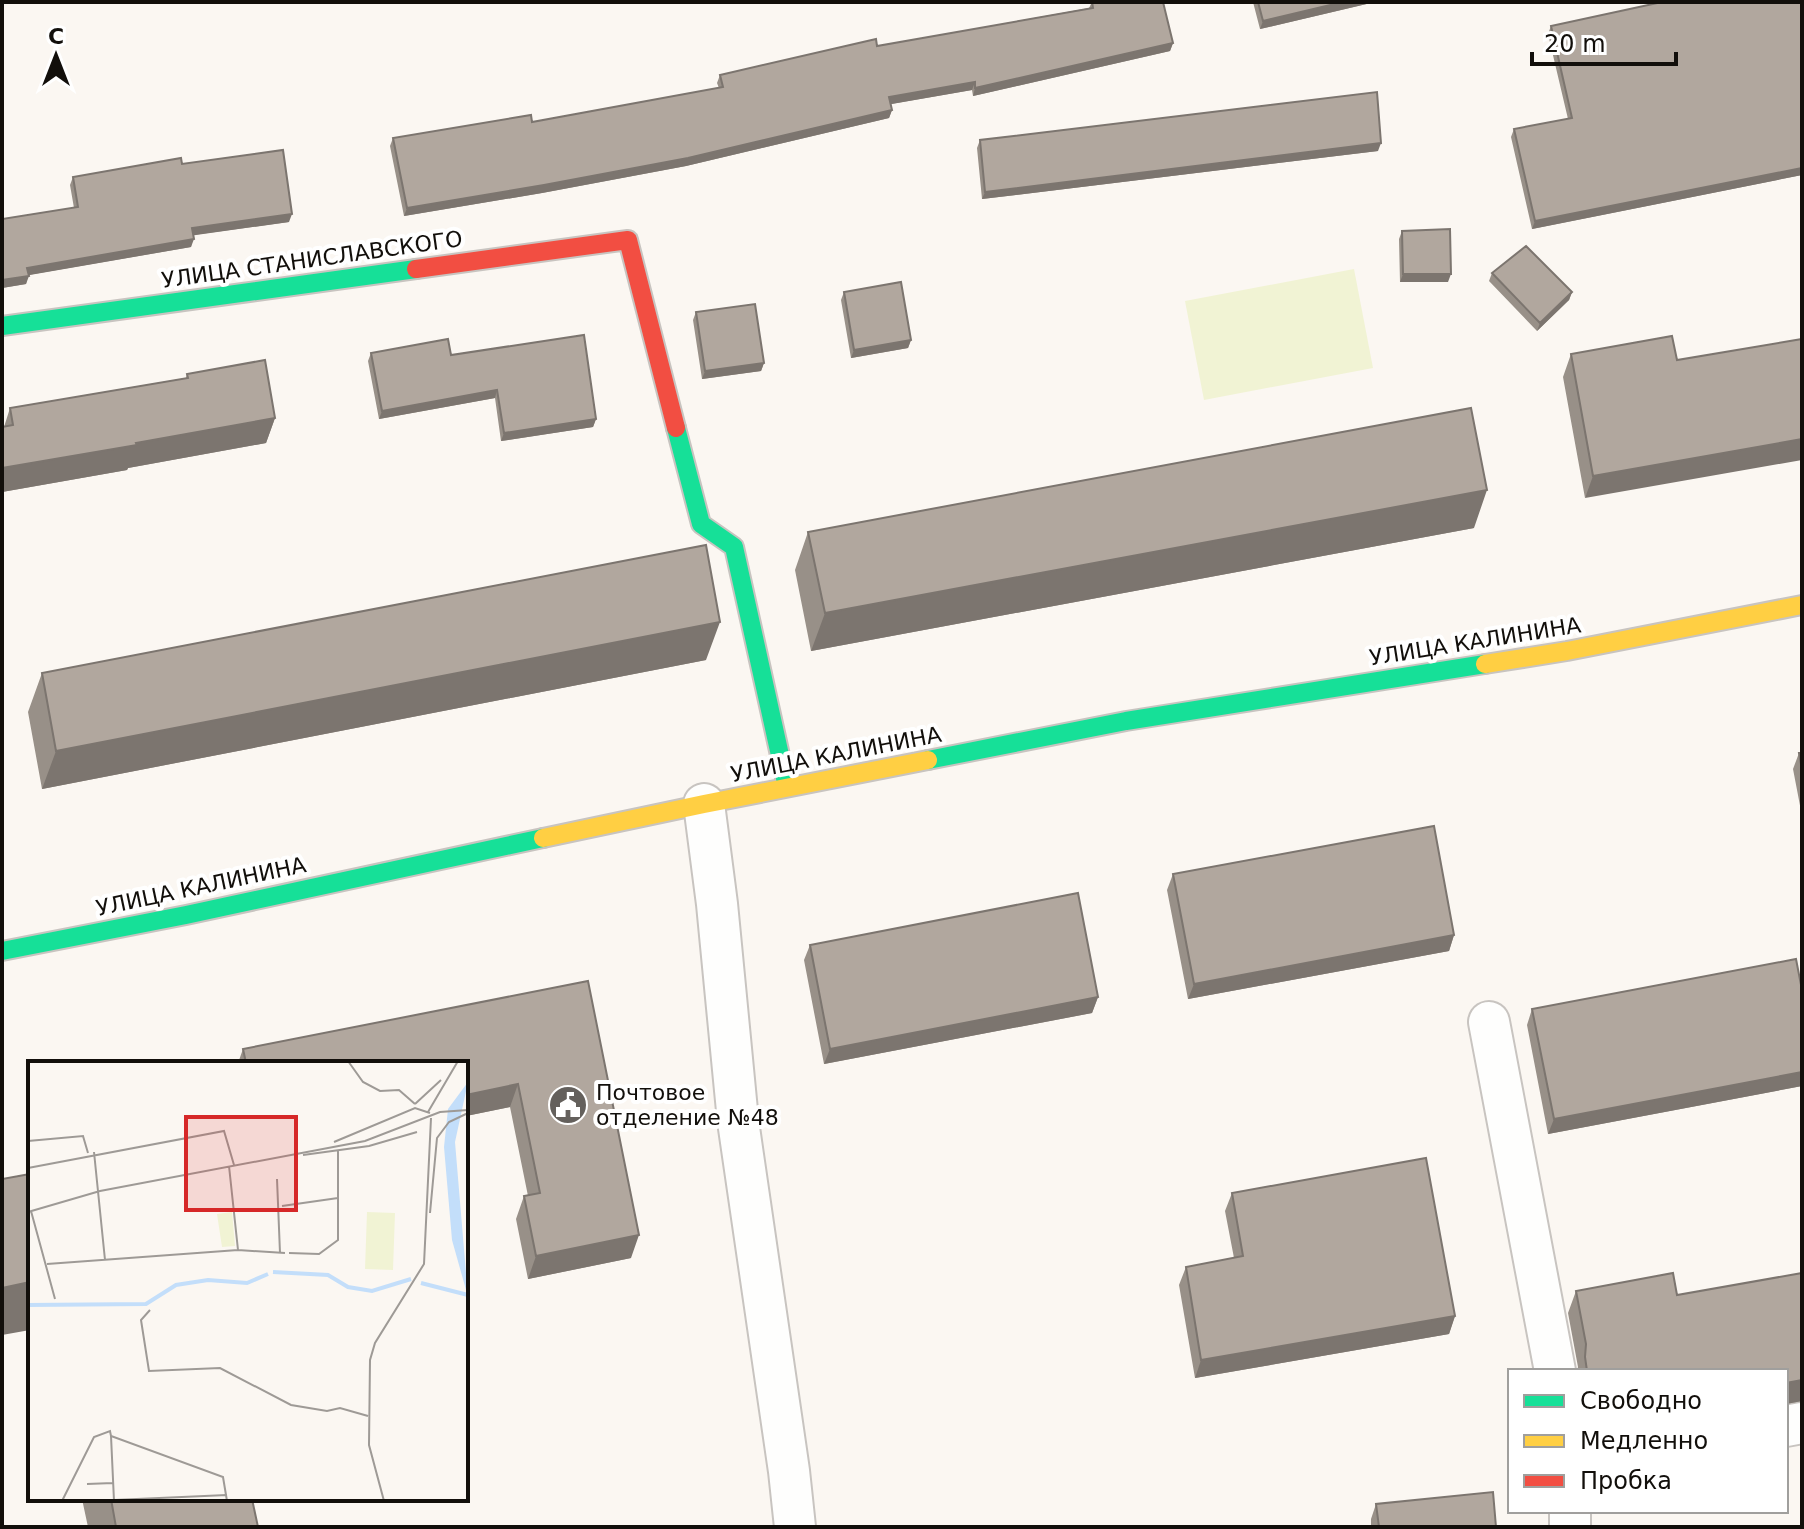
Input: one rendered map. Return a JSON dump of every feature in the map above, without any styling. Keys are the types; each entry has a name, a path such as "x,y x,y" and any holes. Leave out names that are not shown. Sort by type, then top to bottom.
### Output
{"main road":[{"name":"УЛИЦА СТАНИСЛАВСКОГО","path":"2,326 628,240 701,524 734,547 787,787"},
{"name":"УЛИЦА КАЛИНИНА","path":"1684,629 1802,592"},
{"name":"УЛИЦА КАЛИНИНА","path":"2,951 787,787 1126,721 1551,654 1802,605"},
{"name":"УЛИЦА КАЛИНИНА","path":"1684,629 1784,627"}],"street":[{"path":"704,804 738,1121 795,1527"},
{"path":"1489,1022 1555,1369"}],"green space":[{"path":"1354,269 1373,368 1204,400 1185,301"}],"building":[{"path":"1092,2 1163,2 1173,43 975,88 975,82 889,97 892,110 688,158 407,208 393,138 531,115 532,122 723,87 720,75 876,39 877,46 1093,8"},
{"path":"1258,2 1343,2 1263,21"},
{"path":"1662,2 1802,2 1802,168 1535,221 1514,129 1572,118 1551,26"},
{"path":"1377,92 1381,143 985,192 980,140"},
{"path":"283,150 292,214 192,228 194,239 27,268 29,276 2,280 2,219 78,207 73,177 181,158 182,164"},
{"path":"1450,229 1451,274 1403,274 1402,231"},
{"path":"1526,246 1572,292 1540,323 1492,273"},
{"path":"901,282 911,340 854,350 844,292"},
{"path":"755,304 764,363 705,371 696,312"},
{"path":"584,335 596,419 504,433 497,390 382,411 371,353 448,339 451,355"},
{"path":"1672,336 1677,360 1802,339 1802,439 1593,476 1571,354"},
{"path":"265,360 275,418 2,468 2,427 13,425 10,408 188,378 187,374"},
{"path":"1471,408 1487,490 825,613 808,532"},
{"path":"706,545 720,622 56,751 42,673"},
{"path":"1434,826 1454,935 1194,984 1173,874"},
{"path":"1078,893 1098,997 830,1049 810,945"},
{"path":"1796,959 1802,990 1802,1072 1554,1119 1532,1009"},
{"path":"588,981 639,1235 536,1256 524,1196 540,1193 518,1084 468,1095 468,1061 246,1061 243,1049"},
{"path":"1426,1158 1455,1316 1201,1360 1186,1267 1243,1256 1232,1193"},
{"path":"28,1174 28,1282 2,1288 2,1179"},
{"path":"1673,1273 1677,1295 1802,1273 1802,1380 1788,1383 1788,1369 1587,1369 1586,1344 1576,1291"},
{"path":"1493,1492 1496,1527 1379,1527 1376,1504"},
{"path":"111,1501 252,1501 258,1527 116,1527"}],"traffic: fast":[{"path":"2,326 416,269"},
{"path":"676,428 701,524 734,547 787,787"},
{"path":"928,760 1126,721 1485,664"},
{"path":"2,951 543,838"}],"traffic: slow":[{"path":"1485,664 1802,605"},
{"path":"543,838 928,760"}],"traffic: jam":[{"path":"416,269 628,240 676,428"}],"place":[{"name":"Почтовое отделение №48","path":"568,1105"}]}
